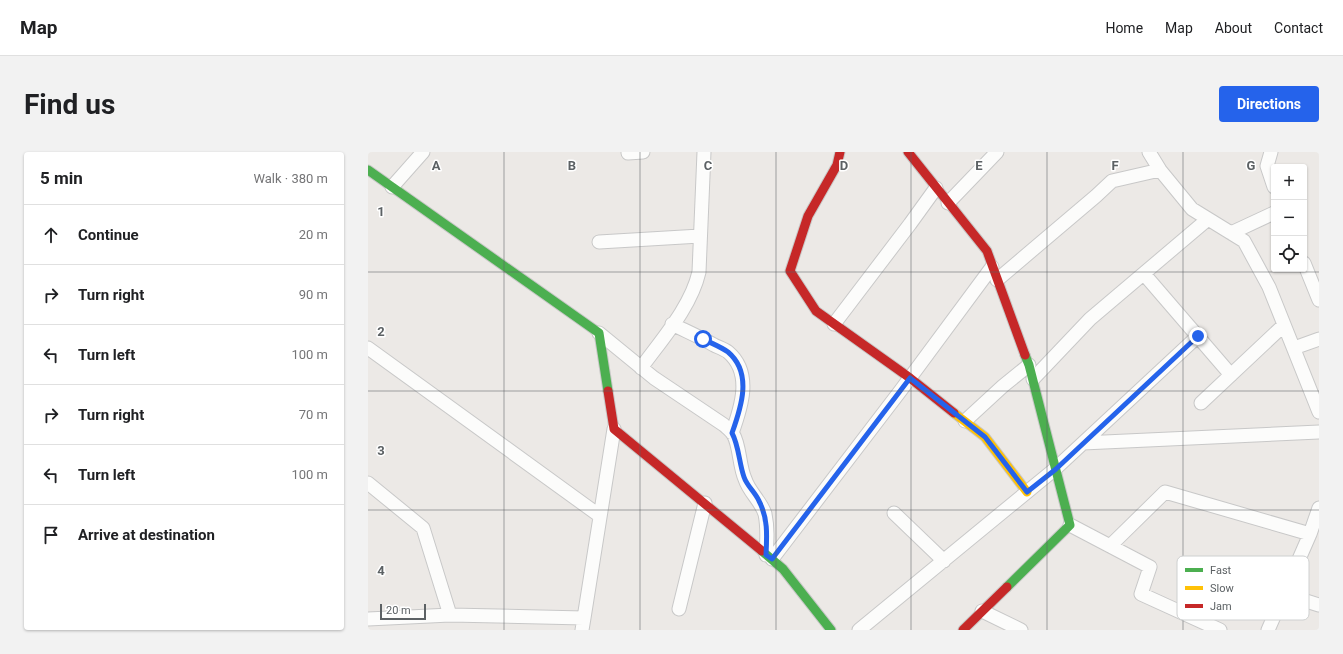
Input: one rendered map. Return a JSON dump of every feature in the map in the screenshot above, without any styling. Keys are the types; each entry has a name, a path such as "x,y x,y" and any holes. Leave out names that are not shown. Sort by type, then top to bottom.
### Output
{"street":[{"path":"392,187 424,152"},
{"path":"627,152 644,152"},
{"path":"641,368 687,302 699,272 704,152"},
{"path":"840,152 837,166 808,216 790,271 816,311 910,378 985,437 1027,492"},
{"path":"908,152 987,251 1029,365 1070,525 1150,567 1141,594 1177,610"},
{"path":"948,202 997,152"},
{"path":"1149,152 1160,170 1192,209 1244,242 1269,287 1319,412"},
{"path":"1271,152 1268,166 1271,176"},
{"path":"368,170 599,333 654,378 724,425 732,433 736,440 740,467 745,481 758,499 765,514 769,557"},
{"path":"997,280 1112,181 1160,170"},
{"path":"834,324 936,188"},
{"path":"1231,233 1271,215"},
{"path":"1033,379 1090,319 1208,219"},
{"path":"599,242 700,236"},
{"path":"769,557 910,378 992,267"},
{"path":"1307,270 1319,300"},
{"path":"1144,274 1231,375"},
{"path":"672,324 728,353 738,365 742,375 743,386 740,411 732,433"},
{"path":"1201,403 1284,325"},
{"path":"368,619 450,615 583,624 614,429 599,333"},
{"path":"859,630 1056,469 1198,336"},
{"path":"1294,348 1319,338"},
{"path":"368,348 600,516"},
{"path":"965,421 1003,386 1029,365"},
{"path":"614,429 783,569 831,630"},
{"path":"1083,443 1319,432"},
{"path":"368,483 423,528 450,615"},
{"path":"1110,546 1165,492 1310,534"},
{"path":"679,609 705,503"},
{"path":"1300,556 1319,508"},
{"path":"894,513 944,561"},
{"path":"963,630 1070,525"},
{"path":"1309,602 1319,605"},
{"path":"982,611 1021,630"},
{"path":"1198,620 1220,630"},
{"path":"1268,630 1272,620"}],"traffic: fast":[{"path":"368,170 599,333 608,391"},
{"path":"1007,587 1070,525 1029,365 1025,355"},
{"path":"762,551 783,569 831,630"}],"traffic: slow":[{"path":"954,413 985,437 1027,492"}],"traffic: jam":[{"path":"840,152 837,165 808,216 790,271 816,311 910,378 954,413"},
{"path":"908,152 987,251 1025,355"},
{"path":"608,391 614,429 762,551"},
{"path":"963,630 1007,587"}],"route":[{"path":"703,339 728,353 738,365 742,375 743,386 740,411 732,433 736,440 740,467 745,481 758,499 765,514 767,530 766,555 772,559 910,378 985,437 1027,492 1056,469 1146,383 1198,336"}]}
